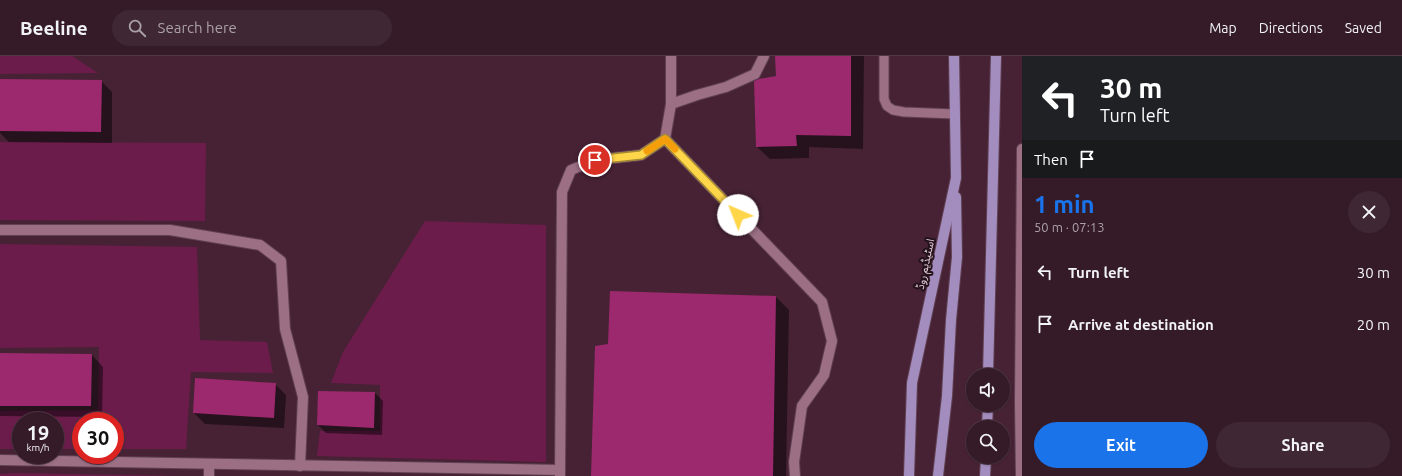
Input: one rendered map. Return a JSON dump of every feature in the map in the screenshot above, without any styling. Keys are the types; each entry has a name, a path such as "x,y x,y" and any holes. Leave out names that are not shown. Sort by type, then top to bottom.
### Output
{"main road":[{"name":"اسٹیڈیم روڈ","path":"908,476 912,383 956,178 954,56"},
{"path":"988,368 996,56"},
{"path":"938,476 947,396 951,320 957,256 956,178"},
{"path":"985,476 986,464"}],"street":[{"path":"0,460 560,473 562,192 571,170 595,160 641,155 665,139 671,104 671,56"},
{"path":"671,104 726,87 755,74 764,56"},
{"path":"665,139 822,302 832,341 824,375 802,406 794,462 795,476"},
{"path":"1021,476 1022,149"},
{"path":"0,230 170,230 260,245 281,261 285,329 303,397 300,466"},
{"path":"209,464 209,476"}],"lane":[{"path":"884,56 884,99 887,106 893,110 904,112 954,114"}],"shaded area":[{"path":"0,56 72,56 98,73 0,74"},
{"path":"0,142 206,143 205,221 0,220"},
{"path":"425,221 546,225 546,462 317,456 320,431 380,431 380,385 331,383 343,352"},
{"path":"0,244 197,247 200,340 267,342 273,373 191,372 186,449 124,449 124,412 72,412 72,449 64,449 64,412 12,412 12,449 0,449 0,411 98,410 99,347 0,348"},
{"path":"0,474 178,476 0,476"}],"building":[{"path":"775,56 851,56 851,136 796,135 797,146 756,147 754,81 776,76"},
{"path":"0,79 102,80 101,132 0,131"},
{"path":"610,291 776,296 773,476 591,476 595,346 608,344"},
{"path":"0,353 92,354 91,406 0,406"},
{"path":"195,378 276,383 274,418 193,413"},
{"path":"318,391 375,392 374,428 317,425"}],"slow traffic":[{"path":"647,151 665,139 675,149"}],"route":[{"path":"595,160 641,155 665,139 738,215"}]}
